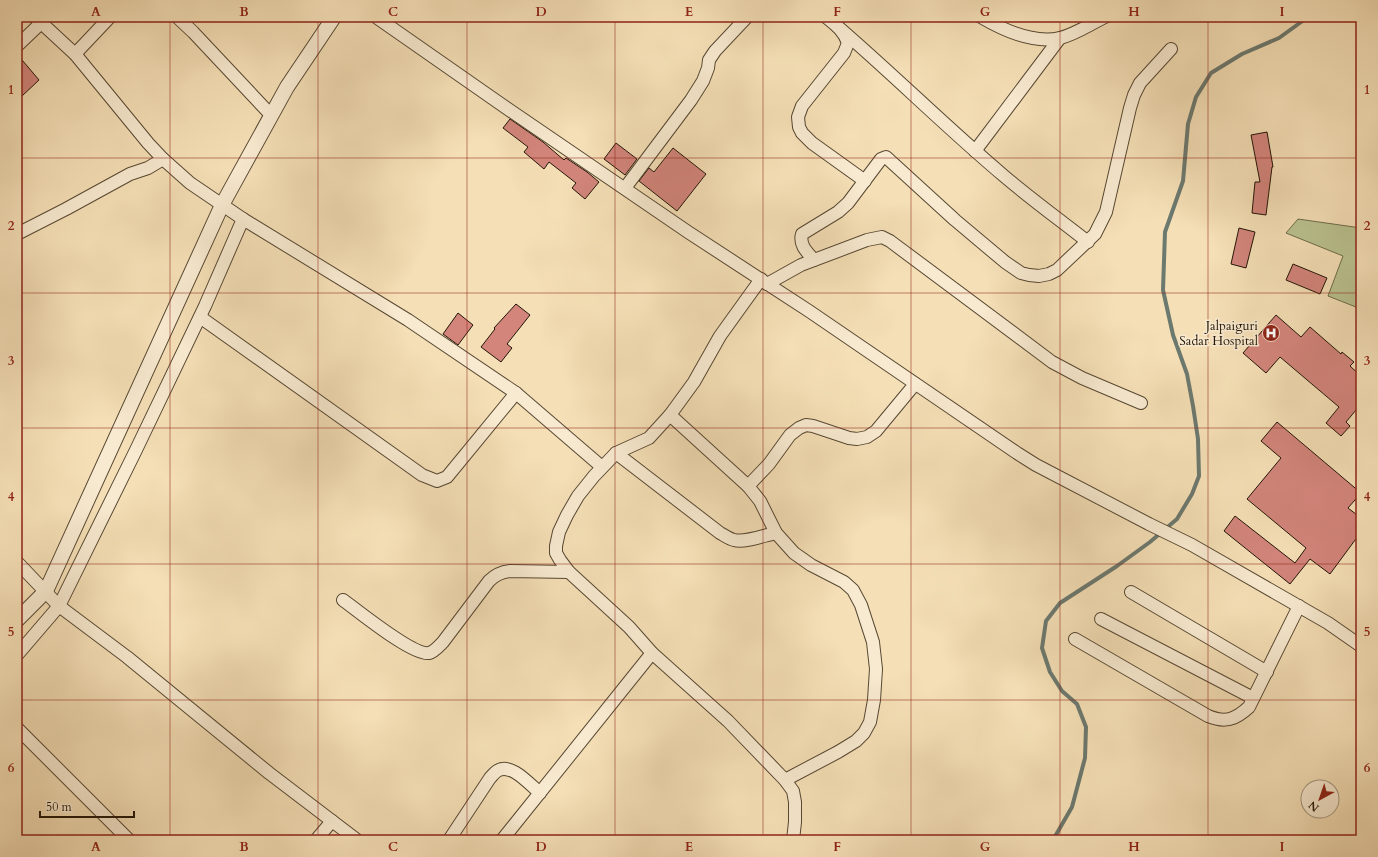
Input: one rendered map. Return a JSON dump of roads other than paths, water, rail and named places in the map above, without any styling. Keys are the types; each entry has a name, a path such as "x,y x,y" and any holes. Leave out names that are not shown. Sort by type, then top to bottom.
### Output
{"street":[{"path":"75,54 110,17"},
{"path":"177,17 271,114"},
{"path":"17,620 46,591 222,205 286,87 334,17"},
{"path":"376,17 500,104 688,232 1036,465 1192,545 1328,623 1361,646"},
{"path":"625,188 691,100 703,81 708,68 709,60 715,51 747,17"},
{"path":"826,17 888,70 1004,177 1088,242"},
{"path":"981,17 1016,33 1030,38 1045,40 1060,38 1075,33 1104,17"},
{"path":"17,46 38,20 75,54 123,114 163,159 190,183 243,219 408,320 516,393 602,467"},
{"path":"838,26 848,43 844,53 802,106 798,117 798,127 812,143 865,181"},
{"path":"975,151 1060,38"},
{"path":"814,260 802,244 802,234 848,203 881,159 886,157 889,158 955,220 1020,273 1039,276 1049,274 1057,270 1095,234 1106,212 1134,95 1140,83 1171,49"},
{"path":"17,234 130,174 148,168 163,159"},
{"path":"17,655 59,606 200,317 243,219"},
{"path":"793,840 795,802 792,791 785,780 728,721 652,653 628,627 569,572 560,560 556,553 559,532 578,496 594,476 616,453 648,438 670,416 694,382 720,336 764,282 814,260 867,240 882,237 890,241 1052,362 1082,378 1141,403"},
{"path":"200,317 422,475 436,481 447,477 516,393"},
{"path":"748,486 769,464 790,435 799,428 806,425 849,438 857,439 867,437 876,431 915,384"},
{"path":"670,416 748,486 760,501 776,532 794,553 811,565 844,582 853,590 861,605 873,642 876,669 874,700 870,722 864,733 856,741 838,752 785,780"},
{"path":"616,453 727,537 743,541 776,532"},
{"path":"17,562 59,606 127,657 223,736 357,840"},
{"path":"343,600 405,645 418,652 428,654 435,650 443,642 493,576 501,572 510,571 569,572"},
{"path":"1131,592 1266,672"},
{"path":"1075,639 1208,716 1218,720 1228,720 1241,715 1249,707 1299,606"},
{"path":"1100,619 1253,698"},
{"path":"502,840 652,653"},
{"path":"17,728 129,840"},
{"path":"449,840 490,778 497,771 506,769 513,771 540,793"},
{"path":"316,840 332,821"}],"waterway":[{"path":"1053,840 1072,807 1085,758 1086,727 1077,704 1062,691 1050,672 1042,648 1046,621 1060,603 1117,566 1150,542 1177,519 1192,494 1199,476 1198,439 1187,374 1173,335 1163,290 1165,232 1183,181 1188,124 1196,97 1211,73 1242,54 1279,38 1308,17"}],"place":[{"name":"Jalpaiguri Sadar Hospital","path":"1271,333"}]}
